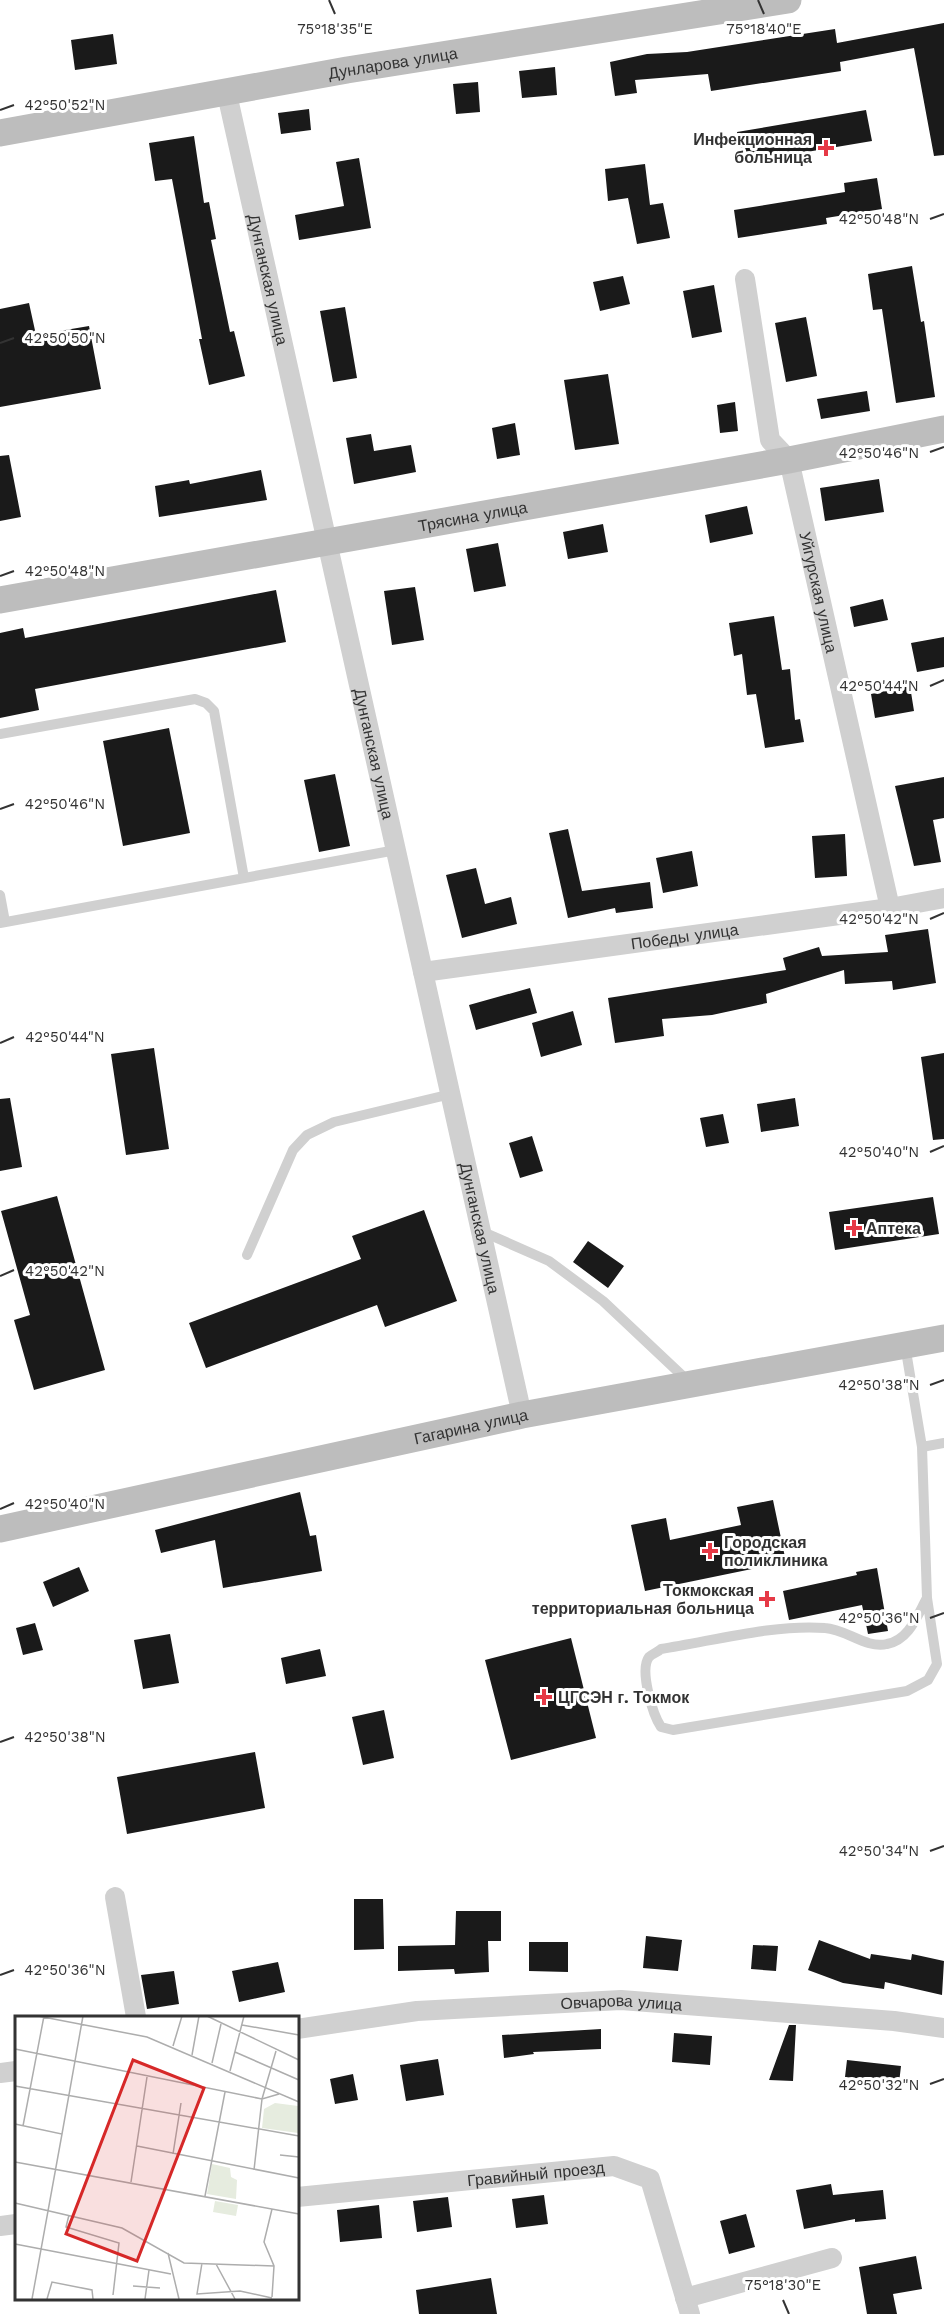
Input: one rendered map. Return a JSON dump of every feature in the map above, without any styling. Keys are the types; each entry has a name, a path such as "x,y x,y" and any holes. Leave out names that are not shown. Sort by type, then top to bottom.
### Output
{"main road":[{"name":"Дунларова улица","path":"0,133 227,94 346,70 788,0"},
{"name":"Трясина улица","path":"0,600 327,540 789,460 944,429"},
{"name":"Гагарина улица","path":"0,1529 522,1415 944,1338"}],"street":[{"name":"Дунганская улица","path":"227,94 522,1415"},
{"name":"Уйгурская улица","path":"746,279 770,440 789,460 890,908"},
{"name":"Победы улица","path":"423,972 890,908 944,898"},
{"path":"115,1897 136,2016"},
{"name":"Овчарова улица","path":"298,2029 417,2011 621,2000 894,2021 944,2028"},
{"path":"0,2073 15,2071"},
{"name":"Гравийный проезд","path":"298,2197 614,2166 650,2179 687,2306 832,2258"},
{"path":"0,2226 15,2224"}],"lane":[{"path":"0,734 195,699 206,703 214,711 244,878"},
{"path":"0,895 2,922 396,850"},
{"path":"247,1255 293,1150 307,1135 334,1122 451,1094"},
{"path":"481,1231 549,1261 603,1301 691,1384"},
{"path":"905,1345 922,1447 927,1598 938,1664 928,1680 907,1691 673,1730 661,1727 655,1718 644,1669 649,1657 661,1649 797,1628 828,1628 865,1642 885,1645 903,1638 927,1598"},
{"path":"922,1447 944,1443"}],"building":[{"path":"944,23 944,155 934,156 914,48 840,62 841,71 711,91 708,74 635,80 637,93 615,96 610,62 647,54 687,52 835,29 837,43"},
{"path":"113,34 117,64 75,70 71,40"},
{"path":"555,67 557,95 522,98 519,71"},
{"path":"478,82 480,112 456,114 453,84"},
{"path":"309,109 311,130 281,134 278,113"},
{"path":"866,110 872,141 742,163 737,132"},
{"path":"194,136 204,203 209,202 216,239 211,240 230,332 234,331 245,376 209,385 172,179 155,181 149,143"},
{"path":"359,158 371,228 299,240 295,215 344,206 336,162"},
{"path":"645,164 650,205 663,203 670,238 637,244 628,198 608,201 605,169"},
{"path":"877,178 882,209 826,218 827,224 738,238 734,210 845,192 844,183"},
{"path":"912,266 921,322 924,321 935,397 896,403 882,309 873,310 868,274"},
{"path":"623,276 630,304 600,311 593,282"},
{"path":"714,285 722,332 692,338 683,291"},
{"path":"29,303 36,335 89,326 101,389 0,407 0,309"},
{"path":"345,307 357,378 333,382 320,311"},
{"path":"806,317 817,376 786,382 775,323"},
{"path":"608,374 619,444 575,450 564,380"},
{"path":"867,391 870,411 821,419 817,399"},
{"path":"735,402 738,431 720,433 717,405"},
{"path":"515,423 520,455 497,459 492,428"},
{"path":"371,434 374,451 411,445 416,472 354,484 346,438"},
{"path":"9,455 21,517 0,521 0,456"},
{"path":"261,470 267,500 159,517 155,486 189,480 190,484"},
{"path":"879,479 884,512 825,521 820,488"},
{"path":"747,506 753,534 710,543 705,515"},
{"path":"603,524 608,552 568,559 563,532"},
{"path":"498,543 506,586 474,592 466,549"},
{"path":"415,587 424,640 392,645 384,591"},
{"path":"276,590 286,642 35,689 39,710 0,718 0,633 23,628 25,638"},
{"path":"883,599 888,620 854,627 850,607"},
{"path":"774,616 782,670 790,669 795,720 800,719 804,742 765,748 756,694 747,695 742,654 734,656 729,623"},
{"path":"944,637 944,667 917,672 911,643"},
{"path":"910,686 914,711 875,718 871,694"},
{"path":"169,728 190,833 123,846 103,741"},
{"path":"335,774 350,846 319,852 304,780"},
{"path":"944,777 944,818 933,820 941,862 914,866 895,786"},
{"path":"568,829 582,891 650,882 653,908 616,913 615,908 568,918 549,833"},
{"path":"845,834 847,876 815,878 812,836"},
{"path":"692,851 698,886 663,893 656,858"},
{"path":"476,868 485,904 511,897 517,924 462,938 446,875"},
{"path":"928,929 936,983 893,990 892,981 845,984 844,970 766,994 767,1003 712,1015 662,1019 664,1036 615,1043 608,998 786,970 783,958 819,947 822,956 888,952 885,935"},
{"path":"530,988 537,1013 476,1030 469,1005"},
{"path":"573,1011 582,1045 541,1057 532,1023"},
{"path":"154,1048 169,1149 126,1155 111,1054"},
{"path":"944,1053 944,1139 933,1140 921,1057"},
{"path":"10,1098 22,1167 0,1171 0,1099"},
{"path":"795,1098 799,1126 761,1132 757,1104"},
{"path":"723,1114 729,1143 706,1147 700,1118"},
{"path":"532,1136 543,1171 520,1178 509,1143"},
{"path":"57,1196 105,1370 34,1390 14,1320 30,1315 1,1211"},
{"path":"933,1197 939,1234 835,1250 829,1212"},
{"path":"424,1210 457,1301 385,1327 377,1305 206,1368 189,1323 361,1259 352,1236"},
{"path":"588,1241 624,1266 608,1288 573,1262"},
{"path":"300,1492 310,1536 316,1535 322,1571 223,1588 215,1540 161,1553 155,1530"},
{"name":"Городская поликлиника","path":"773,1500 786,1562 645,1591 631,1525 666,1518 670,1540 741,1525 737,1507"},
{"path":"79,1567 89,1591 53,1607 43,1582"},
{"path":"877,1568 888,1631 868,1634 862,1605 789,1620 783,1591 857,1575 856,1572"},
{"path":"35,1623 43,1650 23,1655 16,1628"},
{"path":"170,1634 179,1683 143,1689 134,1640"},
{"path":"571,1638 596,1738 511,1760 485,1660"},
{"path":"320,1649 326,1676 286,1684 281,1658"},
{"path":"384,1710 394,1758 363,1765 352,1717"},
{"path":"255,1752 265,1808 127,1834 117,1777"},
{"path":"354,1899 383,1899 384,1949 354,1950"},
{"path":"456,1911 501,1911 501,1941 488,1941 489,1972 455,1974 454,1969 398,1971 398,1946 455,1945"},
{"path":"646,1936 682,1940 678,1971 643,1968"},
{"path":"819,1940 870,1959 871,1954 911,1960 912,1954 944,1961 942,1995 885,1982 884,1989 843,1983 808,1970"},
{"path":"529,1942 568,1942 568,1972 529,1971"},
{"path":"753,1945 778,1946 776,1971 751,1969"},
{"path":"278,1962 285,1992 239,2002 232,1971"},
{"path":"174,1971 179,2004 147,2009 141,1975"},
{"path":"789,2025 796,2025 793,2081 769,2080"},
{"path":"601,2029 601,2049 533,2052 534,2054 504,2058 502,2035"},
{"path":"674,2033 712,2036 710,2065 672,2062"},
{"path":"438,2059 444,2095 406,2101 400,2065"},
{"path":"847,2060 901,2066 899,2083 845,2077"},
{"path":"353,2074 358,2100 335,2104 330,2079"},
{"path":"831,2184 833,2195 883,2190 886,2219 855,2222 855,2219 804,2229 796,2190"},
{"path":"544,2195 548,2224 516,2228 512,2199"},
{"path":"448,2197 452,2227 417,2232 413,2201"},
{"path":"379,2205 382,2238 340,2242 337,2210"},
{"path":"746,2214 755,2247 729,2254 720,2221"},
{"path":"916,2256 922,2289 893,2294 897,2314 867,2314 859,2267"},
{"path":"491,2278 497,2314 419,2314 416,2290"}],"place":[{"name":"Инфекционная больница","path":"826,148"},
{"name":"Аптека","path":"854,1228"},
{"name":"Городская поликлиника","path":"710,1551"},
{"name":"Токмокская территориальная больница","path":"767,1599"},
{"name":"ЦГСЭН г. Токмок","path":"544,1697"}]}
